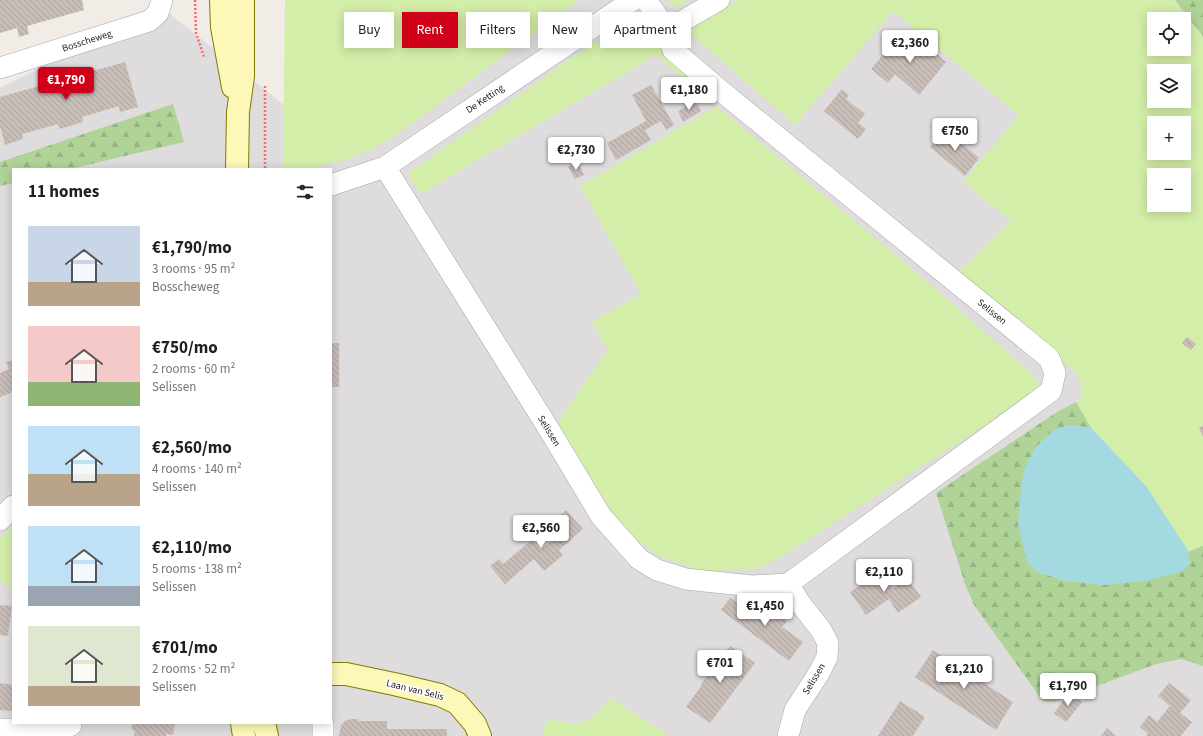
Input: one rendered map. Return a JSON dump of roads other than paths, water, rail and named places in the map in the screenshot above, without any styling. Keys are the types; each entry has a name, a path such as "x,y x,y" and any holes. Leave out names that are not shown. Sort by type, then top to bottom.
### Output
{"main road":[{"path":"222,0 222,27 238,112"},
{"path":"237,168 238,112 243,76 243,0"},
{"name":"Laan van Selis","path":"332,674 346,674 440,695 457,703 475,724 480,736"},
{"path":"242,724 244,736"},
{"path":"264,724 268,736"}],"street":[{"name":"Bosscheweg","path":"0,68 149,21 158,14 162,0"},
{"name":"De Ketting","path":"332,185 385,167 633,0"},
{"path":"646,0 655,12"},
{"path":"691,16 719,0"},
{"name":"Selissen","path":"385,167 550,432 600,516 639,559 657,570 686,579 752,586 788,584 1051,391 1055,373 1049,358 721,91 672,48"},
{"path":"0,520 12,507"},
{"name":"Selissen","path":"788,584 800,603 821,630 828,643 827,657 819,673 795,710 788,736"},
{"path":"0,729 61,730 71,724"},
{"path":"323,724 323,736"}],"water":[{"path":"1072,425 1091,428 1146,486 1187,549 1190,564 1181,572 1145,581 1104,585 1063,580 1035,571 1027,561 1018,525 1021,486 1024,470 1034,449 1048,435 1058,428"}]}
